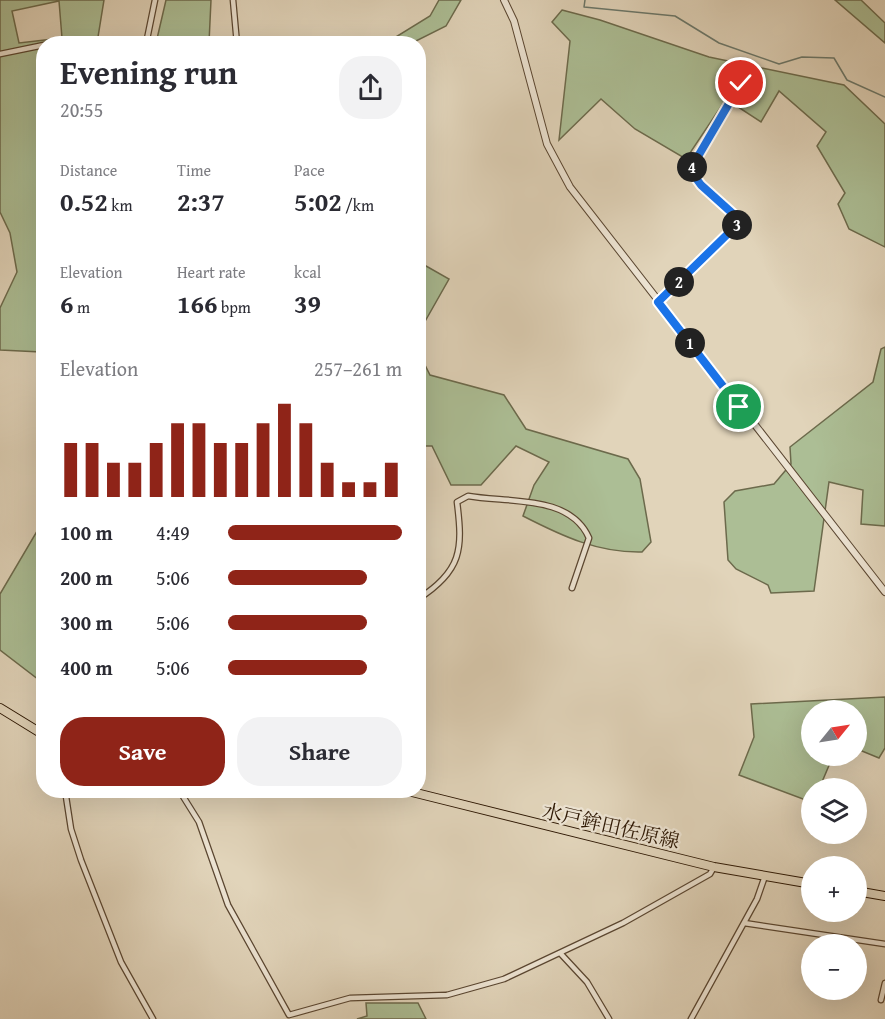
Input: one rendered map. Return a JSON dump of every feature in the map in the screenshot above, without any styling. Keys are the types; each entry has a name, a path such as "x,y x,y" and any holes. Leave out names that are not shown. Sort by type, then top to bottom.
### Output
{"main road":[{"path":"0,708 36,730"},
{"name":"水戸鉾田佐原線","path":"426,795 714,867 801,882"},
{"path":"867,893 885,896"}],"street":[{"path":"148,36 155,0"},
{"path":"233,0 236,36"},
{"path":"504,0 514,21 547,144 570,188 885,592"},
{"path":"0,54 36,47"},
{"path":"658,302 741,221 701,185 690,170 741,83"},
{"path":"426,592 444,580 458,560 461,537 457,502 468,496 552,506 572,515 589,538 572,588"},
{"path":"67,798 71,829 81,860 121,962 153,1019"},
{"path":"184,798 199,822 228,905 289,1015 350,999 447,995 504,979 561,954 710,874 714,867"},
{"path":"691,1019 744,923 765,876"},
{"path":"744,923 885,944"},
{"path":"561,954 587,982 609,1019"},
{"path":"881,1000 885,983"}],"green space":[{"path":"0,0 104,0 98,36 62,36 59,1 12,11 19,43 36,41 36,352 0,350 0,308 17,272 10,233 0,212"},
{"path":"166,0 211,0 209,36 158,36"},
{"path":"439,0 461,0 446,26 426,36 397,36 430,16"},
{"path":"835,0 861,0 885,23 885,43"},
{"path":"562,10 600,20 709,57 844,85 885,124 885,247 849,229 838,204 845,193 817,146 826,132 779,91 761,122 726,99 686,159 635,129 601,99 559,140 570,41 552,22"},
{"path":"426,266 449,279 426,320"},
{"path":"885,347 885,526 861,524 863,490 829,482 814,591 771,593 768,585 736,569 728,560 724,502 735,491 774,484 791,464 790,447 873,382 881,349"},
{"path":"426,367 430,375 504,395 526,429 628,459 640,479 651,542 642,552 610,550 581,542 523,516 534,485 549,462 516,446 481,485 451,485 432,446 426,446"},
{"path":"36,533 36,678 0,650 0,594"},
{"path":"885,697 885,748 879,758 867,753 867,700 828,700"},
{"path":"801,701 801,766 829,766 824,778 801,778 801,798 739,775 754,737 751,704"},
{"path":"366,1003 418,1003 426,1019 357,1019 367,1016"}],"waterway":[{"path":"585,0 584,7 675,16 719,43 779,64 802,57 834,58 847,80 885,97"}],"route":[{"path":"739,407 658,302 741,221 690,173 741,83"}]}
